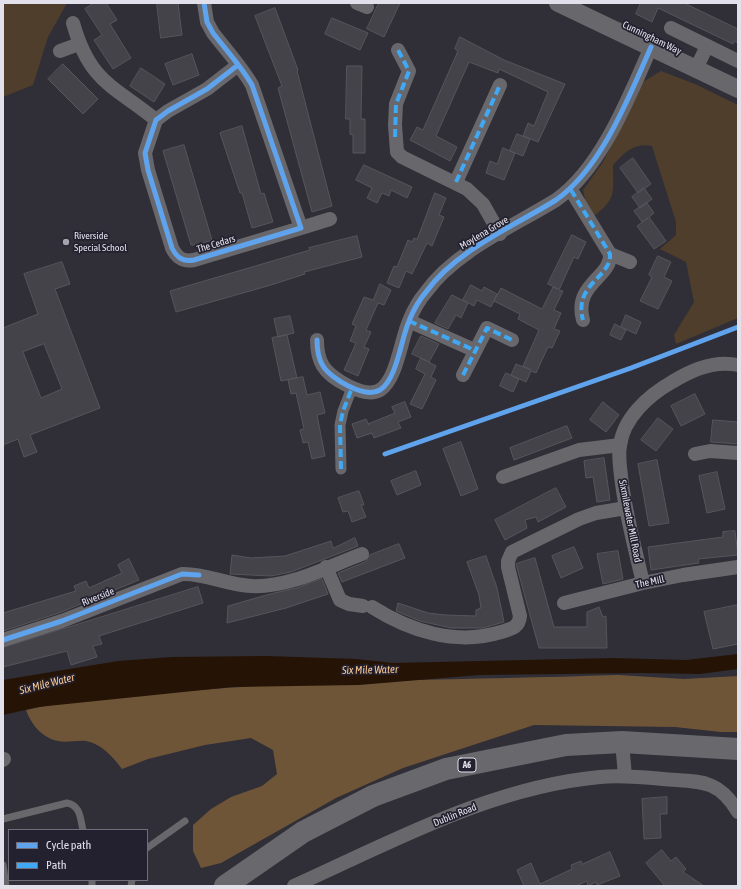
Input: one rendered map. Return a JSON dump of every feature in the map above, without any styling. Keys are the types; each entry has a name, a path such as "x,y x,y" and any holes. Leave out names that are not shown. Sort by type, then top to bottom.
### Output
{"highway":[{"name":"A6","path":"225,886 303,832 373,796 446,769 566,744 622,742 705,745 738,749"}],"street":[{"path":"204,3 209,28 249,80 257,96 301,228"},
{"name":"Cunningham Way","path":"558,3 738,89"},
{"path":"73,24 84,56 100,78 119,94 156,120 168,111 207,89 238,65"},
{"path":"671,28 738,61"},
{"path":"60,51 79,44"},
{"path":"696,69 707,46"},
{"name":"Moylena Grove","path":"316,340 318,354 324,368 334,377 352,388 370,393 378,391 385,386 395,365 409,321 426,292 441,274 464,254 500,234 571,190 581,180 602,147 651,47"},
{"name":"Moylena Grove","path":"398,50 409,71 396,104 395,131 397,152 402,157 456,182 467,189 483,204 500,234"},
{"path":"456,182 500,85"},
{"name":"The Cedars","path":"156,120 145,157 172,248 178,258 186,261 194,260 330,219"},
{"path":"571,190 610,254 610,263 608,267 593,281 585,295 581,309 583,320"},
{"path":"610,254 630,262"},
{"path":"409,321 474,350"},
{"path":"463,375 474,350 487,328 512,340"},
{"name":"Sixmilewater Mill Road","path":"643,583 626,508 620,445 630,421 638,409 669,383 681,376 707,367 725,364 738,365"},
{"path":"341,469 340,425 343,411 352,388"},
{"path":"503,477 578,450 620,445"},
{"path":"695,454 710,451 738,453"},
{"path":"326,567 340,600 349,604 367,607 395,621 441,636 486,636 513,629 518,623 520,616 508,567 508,561 512,552 579,519 596,513 626,508"},
{"name":"Riverside","path":"3,640 62,621 182,574 199,575 230,584 270,586 306,575 362,554"},
{"name":"The Mill","path":"564,603 643,583 683,575 738,567"},
{"path":"622,742 625,776"},
{"name":"Dublin Road","path":"294,886 473,806 558,784 599,777 625,776 693,781 710,785 725,793 738,812"}],"lane":[{"path":"3,819 67,803 74,804 79,809 83,829"},
{"path":"148,847 184,821"},
{"path":"3,866 6,886"}],"shaded area":[{"path":"3,3 67,3 48,37 33,85 3,97"},
{"path":"661,71 695,84 738,105 738,318 676,344 674,335 694,302 686,262 660,249 676,235 676,222 652,146 646,145 635,147 621,156 613,165 612,194 607,204 595,215 587,209 583,190 603,162 643,82"},
{"path":"618,675 684,679 738,676 738,732 721,732 675,727 534,725 403,768 336,798 221,863 201,868 193,851 193,825 211,809 231,797 262,786 277,774 273,750 251,738 205,745 148,759 122,769 107,752 97,745 86,741 61,742 42,734 34,725 26,710 81,701 230,688 341,682"}],"water":[{"name":"Six Mile Water","path":"738,654 738,669 700,674 642,673 479,675 359,685 232,687 38,707 3,715 3,680 118,661 172,657 267,656 356,659 393,663 612,658 686,660"}],"building":[{"path":"94,3 106,3 117,20 110,24 131,58 113,69 94,40 102,35 85,9"},
{"path":"157,3 178,3 182,35 161,38"},
{"path":"379,3 400,3 384,37 367,29"},
{"path":"641,3 684,3 738,29 738,43 734,41 733,44 658,8 652,22 636,14"},
{"path":"275,8 298,70 297,71 332,206 312,212 278,88 282,86 255,16"},
{"path":"332,18 368,33 360,50 325,34"},
{"path":"460,37 504,60 565,84 538,142 523,136 528,123 534,126 548,92 499,69 498,73 469,62 436,136 457,147 450,161 410,140 417,127 423,130 458,51 455,49"},
{"path":"192,54 199,75 173,85 165,64"},
{"path":"63,64 98,99 83,114 48,79"},
{"path":"347,66 362,66 361,119 365,119 365,153 353,153 353,135 350,134 350,119 346,119"},
{"path":"141,68 165,84 154,102 130,86"},
{"path":"242,126 261,194 264,193 273,222 252,228 242,193 240,193 220,133"},
{"path":"517,134 530,139 523,156 510,151"},
{"path":"184,145 212,240 196,245 191,245 163,151"},
{"path":"503,148 515,153 504,180 486,173 490,161 497,164"},
{"path":"633,158 651,184 638,193 620,168"},
{"path":"364,165 412,187 407,198 391,190 389,196 382,193 377,203 367,198 372,188 356,180"},
{"path":"644,188 652,199 640,208 632,197"},
{"path":"435,193 446,198 439,215 444,217 432,246 427,243 412,274 406,271 399,288 387,283 394,266 397,267 408,240 412,242 414,238 417,239"},
{"path":"647,203 654,213 649,217 666,241 654,249 637,226 648,218 642,222 634,211"},
{"path":"572,235 586,242 578,259 574,257 559,290 563,291 554,310 561,313 554,329 560,331 552,348 548,347 536,373 531,371 526,382 511,375 516,364 531,370 523,366 539,330 518,319 520,314 494,301 501,288 542,309 553,287 558,289 548,284"},
{"path":"357,236 362,257 304,272 305,274 271,285 176,312 170,291 310,250 309,248"},
{"path":"658,256 671,262 664,277 672,281 658,309 640,301 652,277 649,275"},
{"path":"62,262 70,284 55,289 100,408 30,435 37,452 24,457 18,439 3,445 3,328 38,314 24,274","holes":["44,344 62,389 41,398 23,352"]},
{"path":"380,284 391,290 384,305 378,303 366,330 371,332 364,347 369,349 358,376 344,370 356,343 350,341 356,326 352,324 364,297 373,300"},
{"path":"471,285 482,291 484,287 497,294 491,307 477,300 474,306 463,300"},
{"path":"452,295 468,303 461,318 456,315 448,329 435,323"},
{"path":"626,315 641,322 636,334 621,327"},
{"path":"290,316 294,333 278,337 274,319"},
{"path":"615,324 626,330 621,340 610,335"},
{"path":"287,335 297,378 281,381 272,338"},
{"path":"421,336 439,344 429,362 412,354"},
{"path":"421,358 436,366 431,377 436,380 422,409 410,404 425,374 416,369"},
{"path":"506,373 519,379 513,392 500,386"},
{"path":"303,377 307,395 320,392 325,413 317,415 325,456 312,459 308,442 303,443 300,430 304,429 296,393 291,394 288,380"},
{"path":"695,394 705,414 681,426 671,406"},
{"path":"405,402 411,417 398,422 401,428 374,438 372,433 357,438 352,424 366,419 368,424 395,413 392,407"},
{"path":"603,402 619,415 606,432 590,420"},
{"path":"658,418 673,429 656,451 641,440"},
{"path":"713,420 738,422 738,444 711,442"},
{"path":"567,426 572,438 514,460 510,448"},
{"path":"461,442 478,489 461,496 443,449"},
{"path":"604,458 610,500 597,502 593,477 586,478 584,461"},
{"path":"657,460 669,523 649,526 638,464"},
{"path":"416,471 421,485 397,495 391,481"},
{"path":"717,472 725,509 707,513 699,476"},
{"path":"556,488 566,507 538,522 536,517 525,520 527,528 505,540 495,520"},
{"path":"359,491 364,505 361,505 366,517 352,522 348,511 343,512 338,498"},
{"path":"735,531 738,555 698,559 699,563 651,570 648,547 723,537 723,532"},
{"path":"355,538 358,546 291,572 271,576 230,574 232,555 251,558 285,556 331,541 333,548"},
{"path":"399,544 405,558 342,582 338,573 365,562 370,555"},
{"path":"574,547 583,568 561,578 552,556"},
{"path":"618,551 623,579 603,584 597,554"},
{"path":"486,556 497,588 504,622 483,628 451,628 420,621 396,611 398,603 428,613 476,616 476,610 481,608 479,595 467,562"},
{"path":"535,558 554,627 587,627 587,612 599,607 603,617 606,616 607,648 539,648 516,564"},
{"path":"129,559 139,580 59,613 3,631 3,613 76,591 74,586 86,581 89,588 122,573 118,565"},
{"path":"322,579 328,594 286,608 227,623 228,606 296,588"},
{"path":"198,587 203,603 99,636 102,644 93,646 97,657 71,665 67,651 3,667 3,648"},
{"path":"738,605 738,644 713,649 704,612"},
{"path":"667,797 667,814 660,814 661,838 644,839 642,799"},
{"path":"662,850 671,861 676,857 686,869 683,872 704,886 665,886 646,863"},
{"path":"610,852 620,876 597,885 596,882 588,886 587,881 576,886 524,886 517,870 531,863 540,884 572,869 571,865 581,861 582,864"}],"marked path":[{"path":"395,137 396,104 409,71 398,50"},
{"path":"456,182 500,85"},
{"path":"571,190 610,254 609,262 605,269 588,289 583,298 581,308 583,320"},
{"path":"409,321 474,350"},
{"path":"463,375 487,328 512,340"},
{"path":"341,469 340,425 343,411 352,388 350,386"}],"cycle path":[{"path":"204,3 207,22 213,33 238,65 248,78 252,85 301,228 194,260 184,260 178,257 172,248 148,170 145,153 156,120 168,111 207,89 238,65"},
{"path":"317,340 318,353 321,363 327,371 341,382 357,390 366,392 380,390 386,385 395,368 406,329 414,310 423,295 438,277 469,252 486,240 556,200 572,187 587,170 612,131 651,47"},
{"path":"385,454 631,368 738,327"},
{"path":"3,640 62,621 182,574 199,575"}],"place":[{"name":"Riverside Special School","path":"66,242"}]}
